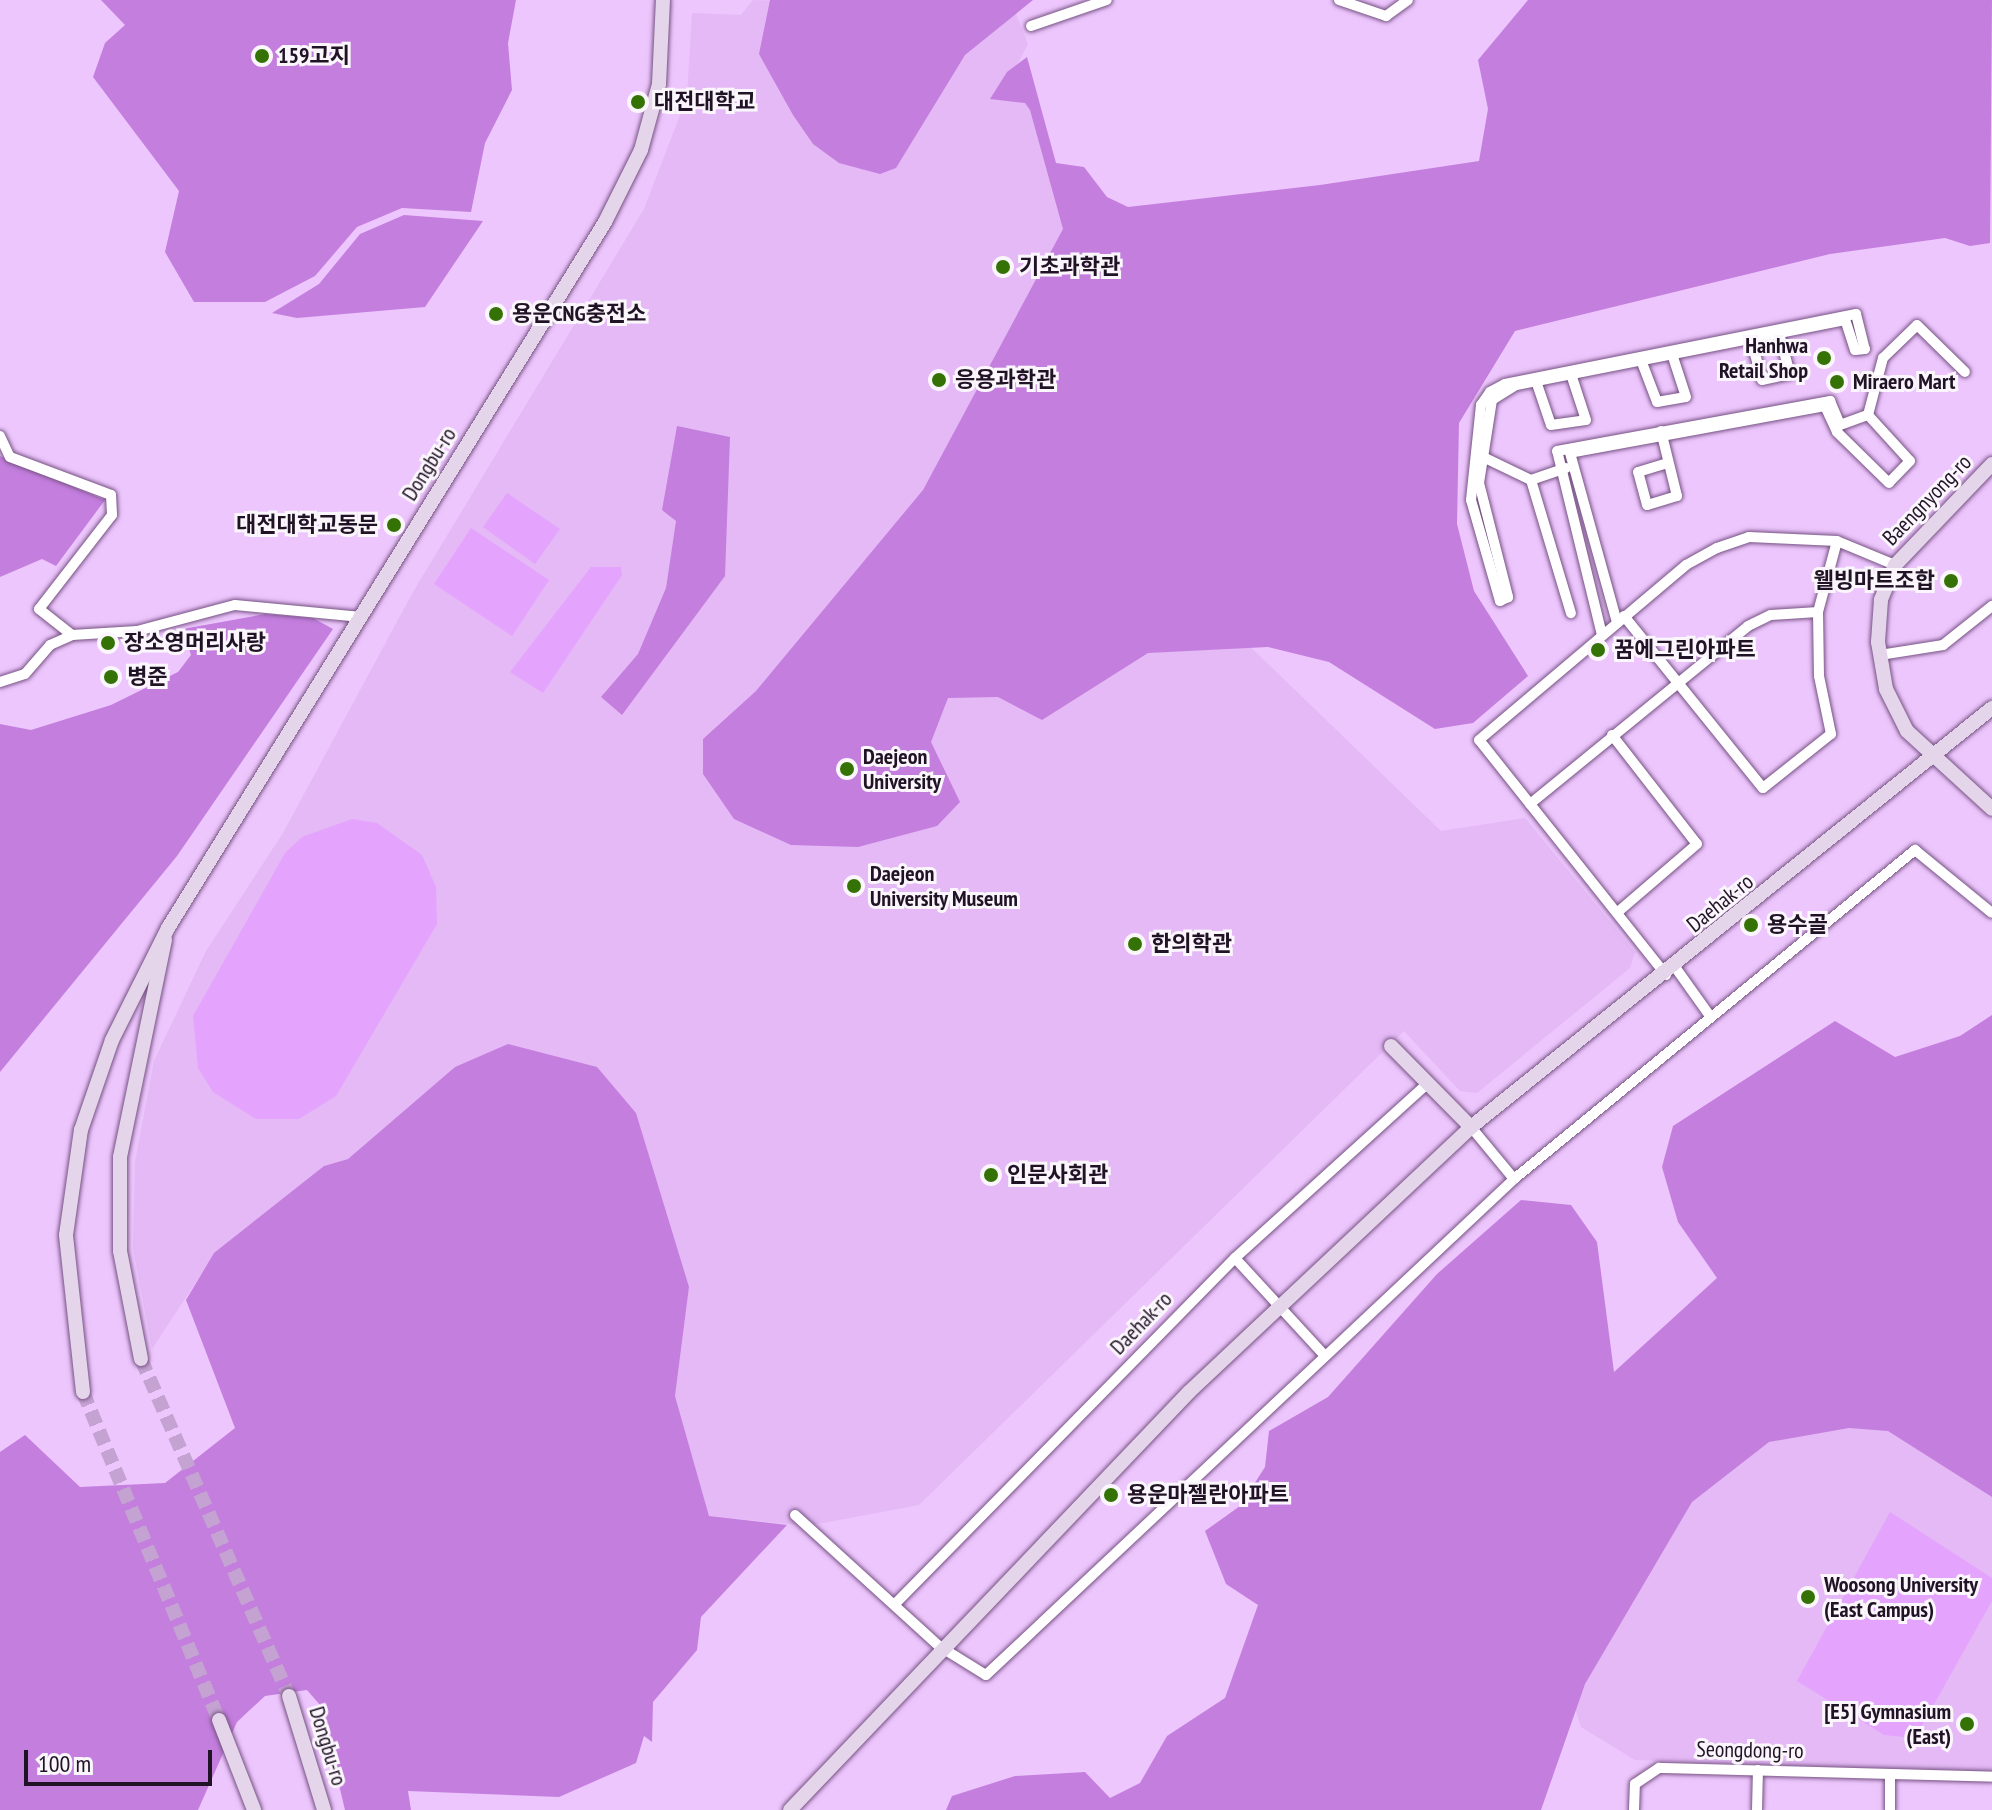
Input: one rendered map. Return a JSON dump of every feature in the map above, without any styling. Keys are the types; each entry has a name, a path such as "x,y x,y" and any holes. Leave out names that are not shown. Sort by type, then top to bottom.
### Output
{"main road":[{"name":"Dongbu-ro","path":"168,928 605,222 641,150 659,84 663,0"},
{"name":"Baengnyong-ro","path":"1992,464 1895,565 1881,600 1880,655 1886,689 1933,761 1992,809"},
{"name":"Daehak-ro","path":"790,1810 939,1646 1280,1307 1471,1127 1933,761 1992,708"},
{"path":"141,1359 120,1251 120,1157 168,928"},
{"path":"83,1392 68,1294 71,1176 112,1040 168,928"},
{"path":"1391,1046 1471,1127"},
{"name":"Dongbu-ro","path":"289,1696 324,1810"},
{"path":"219,1720 254,1810"}],"street":[{"path":"1031,26 1107,0"},
{"path":"1339,0 1386,16 1408,0"},
{"path":"1751,339 1641,360 1571,374 1536,381 1492,400 1479,483 1508,597 1500,601 1471,500 1481,405 1490,392 1856,314 1865,349 1855,350 1845,320 1751,339"},
{"path":"1868,415 1883,358 1917,325 1965,372"},
{"path":"1751,339 1762,380 1790,374 1779,333"},
{"path":"1641,360 1657,402 1686,397 1672,354"},
{"path":"1536,381 1551,425 1586,420 1571,374"},
{"path":"1837,541 1818,612 1831,734 1763,788 1620,619 1570,453 1830,401 1840,425 1868,415"},
{"path":"1602,635 1557,451 1825,406 1837,432 1889,483 1910,461 1868,415"},
{"path":"1662,433 1677,496 1647,505 1638,472 1668,463"},
{"path":"0,436 10,457 111,495 112,515 39,609 72,635"},
{"path":"1483,457 1531,480 1572,466"},
{"path":"1531,480 1571,613"},
{"path":"1710,1016 1618,912 1479,740 1620,619 1717,548 1749,537 1837,541 1895,565"},
{"path":"0,682 25,674 50,645 72,635 137,631 235,605 361,617"},
{"path":"1880,655 1943,645 1992,606"},
{"path":"1530,804 1675,681 1748,626 1771,615 1818,612"},
{"path":"1612,735 1697,844 1618,912"},
{"path":"795,1515 939,1646 986,1675 1514,1179 1915,850 1992,913"},
{"name":"Daehak-ro","path":"895,1604 1235,1258 1428,1083"},
{"path":"1471,1127 1514,1179"},
{"path":"1235,1258 1325,1356"},
{"path":"1757,1810 1758,1770"},
{"name":"Seongdong-ro","path":"1634,1810 1644,1772 1758,1770 1992,1777"},
{"path":"1890,1774 1890,1810"}],"shaded area":[{"path":"101,0 516,0 508,43 512,90 485,143 471,212 402,208 357,227 315,276 265,302 194,302 165,252 179,191 93,77 105,43 125,25"},
{"name":"Daejeon University","path":"753,0 1014,9 1028,44 1017,65 1088,305 1089,491 1441,831 1525,818 1635,952 1630,968 1477,1093 1460,1091 1404,1031 919,1505 807,1526 709,1516 675,1396 689,1287 658,1202 455,1067 348,1159 324,1166 215,1253 152,1349 133,1248 135,1162 154,1061 206,951 283,833 413,592 644,209 687,97 692,13 741,15"},
{"path":"770,0 1033,0 965,55 896,168 880,174 839,163 813,144 793,115 759,54"},
{"path":"1528,0 1992,0 1990,243 1970,246 1945,238 1830,254 1515,331 1459,423 1457,524 1474,591 1528,676 1473,723 1435,729 1329,662 1268,647 1148,653 1042,720 998,697 948,698 931,742 960,802 937,826 858,847 791,845 734,819 703,774 703,739 756,691 923,490 1063,229 1030,110 1025,103 990,99 1007,72 1027,57 1056,163 1084,167 1107,197 1128,207 1320,185 1479,161 1488,109 1478,60"},
{"path":"404,215 483,221 425,307 297,318 272,313 319,284 360,234"},
{"path":"677,426 730,437 725,576 622,715 601,697 638,654 666,588 676,521 662,510"},
{"path":"0,456 105,500 56,566 42,559 0,577"},
{"path":"507,493 560,529 535,564 483,527"},
{"path":"471,528 549,580 512,636 434,584"},
{"path":"591,567 621,567 622,575 543,693 510,672"},
{"path":"265,614 313,618 333,629 177,856 0,1072 0,724 31,730 111,705 178,672 191,655 183,629"},
{"path":"352,819 377,823 422,855 436,887 437,924 336,1096 299,1119 256,1119 213,1092 198,1068 193,1016 285,853 302,837"},
{"path":"1992,1015 1992,1497 1888,1431 1849,1428 1769,1442 1692,1502 1585,1684 1541,1810 946,1810 952,1796 1015,1776 1085,1772 1110,1798 1140,1783 1167,1736 1225,1698 1258,1605 1226,1584 1205,1531 1240,1506 1265,1467 1269,1431 1328,1397 1437,1274 1521,1200 1571,1205 1597,1242 1614,1372 1717,1278 1678,1222 1662,1167 1673,1126 1835,1021 1895,1057 1960,1036"},
{"path":"508,1044 597,1067 636,1113 689,1287 675,1396 709,1516 787,1525 701,1617 697,1650 653,1702 652,1742 644,1736 636,1763 559,1797 408,1791 411,1810 345,1810 320,1705 307,1690 265,1696 237,1722 198,1810 0,1810 0,1452 25,1435 80,1487 165,1483 235,1428 186,1300 214,1253 324,1166 348,1159 455,1067"},
{"name":"Woosong University (East Campus)","path":"1992,1246 1992,1773 1635,1760 1581,1727 1569,1689 1677,1505"},
{"path":"1890,1512 1992,1578 1992,1601 1915,1738 1884,1735 1797,1681"}],"tunnel":[{"path":"141,1359 289,1696"},
{"path":"83,1392 219,1720"}],"place":[{"name":"159고지","path":"262,56"},
{"name":"대전대학교","path":"638,102"},
{"name":"기초과학관","path":"1003,267"},
{"name":"용운CNG충전소","path":"496,314"},
{"name":"Hanhwa Retail Shop","path":"1824,358"},
{"name":"응용과학관","path":"939,380"},
{"name":"Miraero Mart","path":"1837,382"},
{"name":"대전대학교동문","path":"394,525"},
{"name":"웰빙마트조합","path":"1951,581"},
{"name":"장소영머리사랑","path":"108,643"},
{"name":"꿈에그린아파트","path":"1598,650"},
{"name":"병준","path":"111,677"},
{"name":"Daejeon University","path":"847,769"},
{"name":"Daejeon University Museum","path":"854,886"},
{"name":"용수골","path":"1751,925"},
{"name":"한의학관","path":"1135,944"},
{"name":"인문사회관","path":"991,1175"},
{"name":"용운마젤란아파트","path":"1111,1495"},
{"name":"Woosong University (East Campus)","path":"1808,1597"},
{"name":"[E5] Gymnasium (East)","path":"1967,1724"}]}
